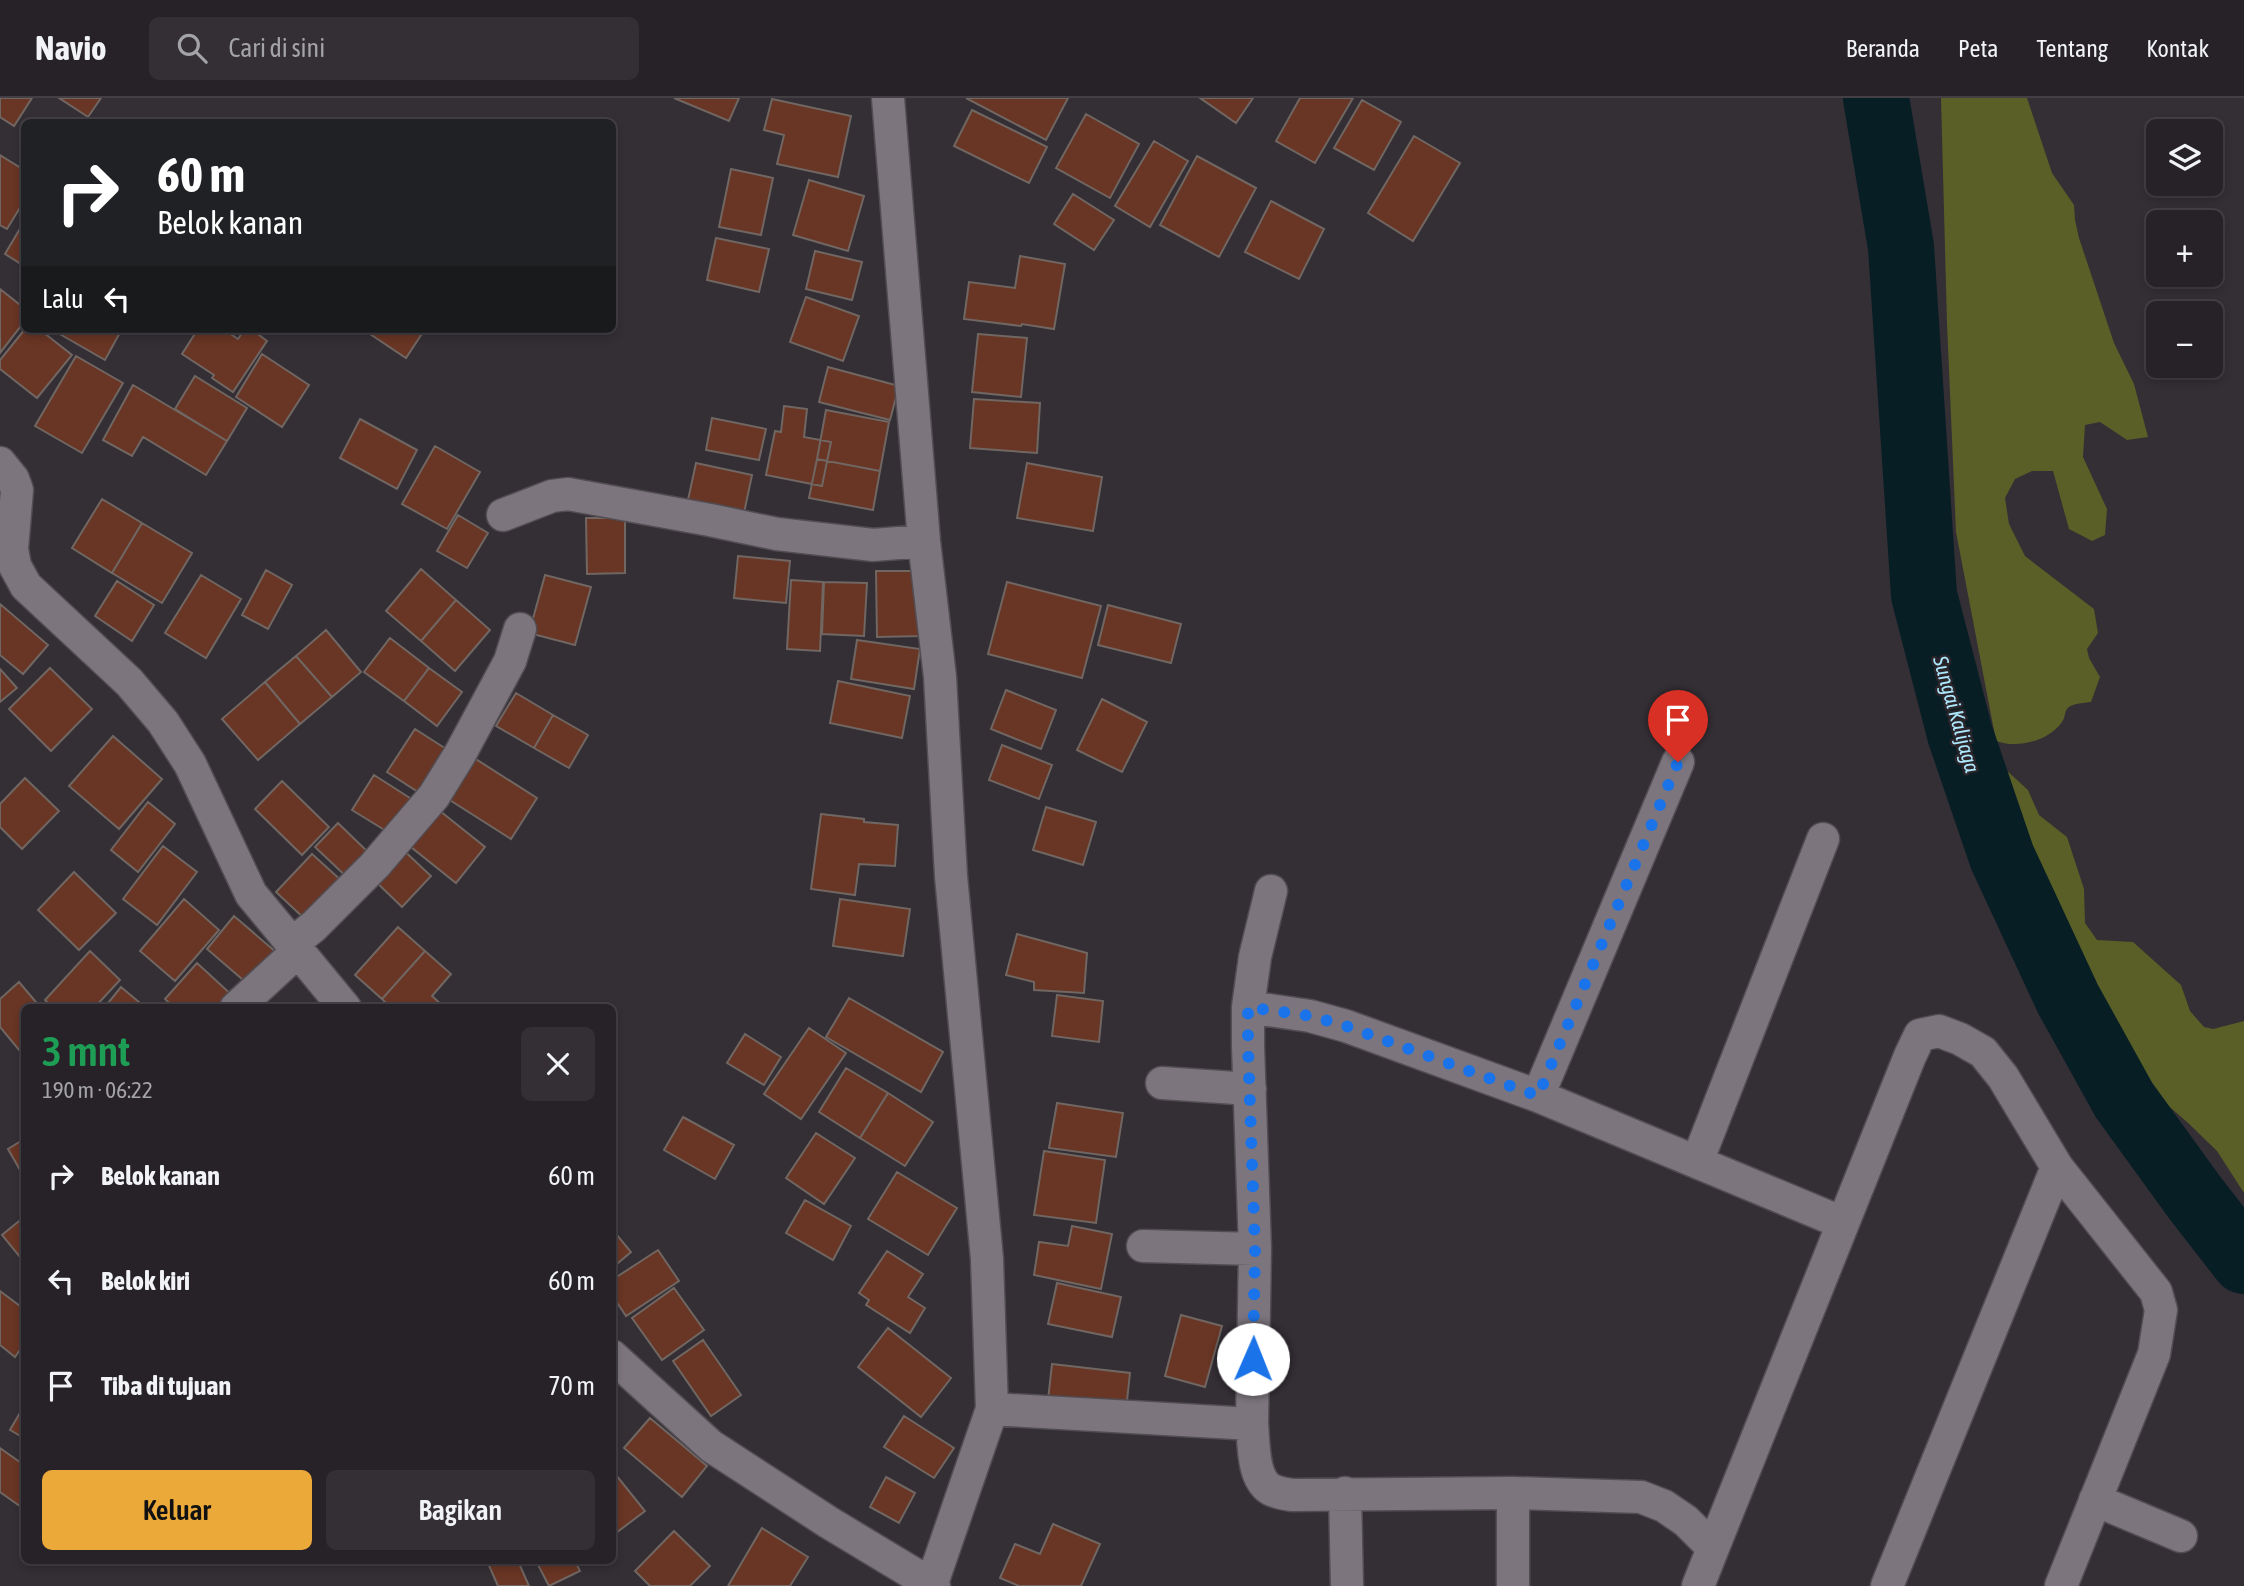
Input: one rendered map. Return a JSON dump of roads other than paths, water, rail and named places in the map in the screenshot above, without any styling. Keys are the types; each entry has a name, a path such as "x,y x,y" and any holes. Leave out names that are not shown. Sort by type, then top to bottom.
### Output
{"street":[{"path":"616,1360 711,1446 932,1586 992,1409 987,1259 951,876 940,677 924,541 888,98"},
{"path":"0,463 13,479 17,490 12,549 15,566 26,586 129,681 163,722 190,764 251,894 342,1004"},
{"path":"503,516 552,495 568,494 777,534 873,545 924,541"},
{"path":"240,1004 375,864 434,796 510,661 520,629"},
{"path":"1538,1096 1678,762"},
{"path":"1697,1162 1823,839"},
{"path":"1271,891 1255,957 1248,1007 1255,1249 1252,1424 1260,1477 1268,1488 1293,1495 1513,1493 1641,1497 1664,1506 1686,1521 1713,1548"},
{"path":"1248,1007 1310,1016 1346,1026 1538,1096 1843,1223"},
{"path":"1698,1586 1920,1035 1939,1031 1983,1052 2003,1077 2057,1167 2156,1292 2161,1311 2154,1354 2061,1586"},
{"path":"1162,1083 1250,1090"},
{"path":"1887,1586 2057,1167"},
{"path":"1143,1246 1255,1249"},
{"path":"992,1409 1252,1424"},
{"path":"1345,1493 1347,1586"},
{"path":"1513,1493 1513,1586"},
{"path":"2095,1500 2181,1536"}],"waterway":[{"name":"Sungai Kalijaga","path":"1876,98 1901,247 1924,595 1960,734 2002,857 2068,999 2124,1100 2244,1261"}]}
